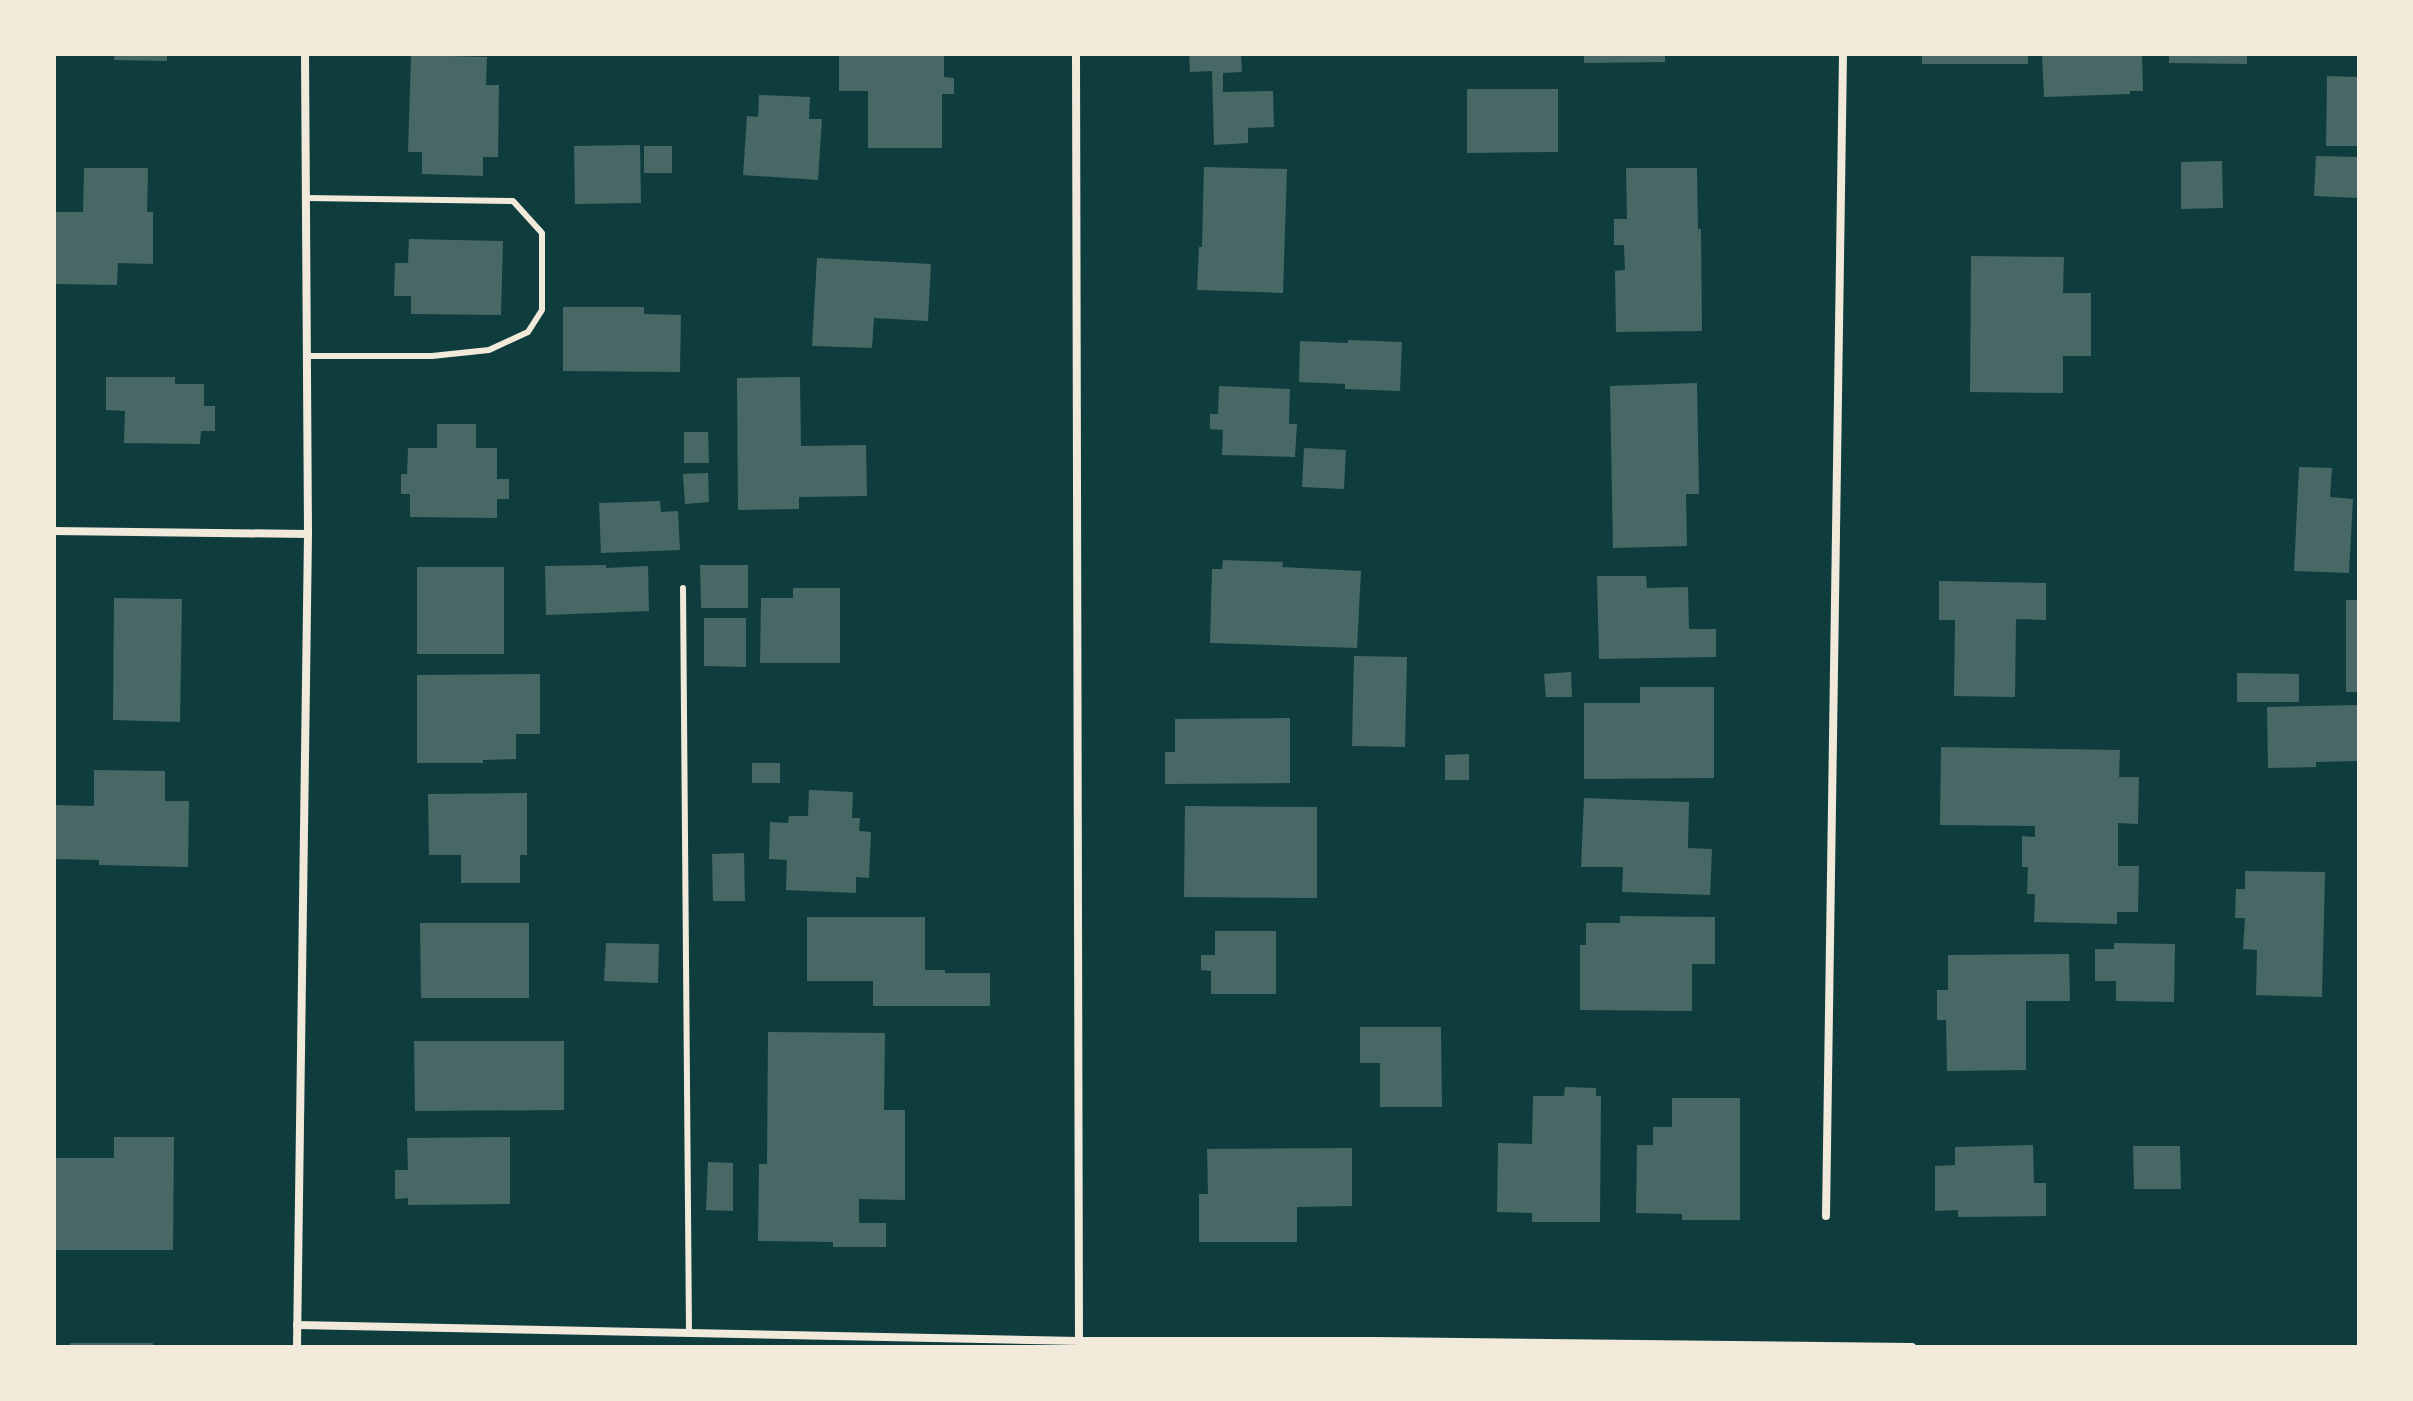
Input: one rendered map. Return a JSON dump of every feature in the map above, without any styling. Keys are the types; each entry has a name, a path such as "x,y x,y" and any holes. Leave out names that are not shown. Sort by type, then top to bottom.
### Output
{"street":[{"path":"297,1347 308,534 305,54"},
{"path":"1076,54 1079,1341"},
{"path":"1826,1216 1843,54"},
{"path":"54,531 308,534"},
{"path":"297,1325 1079,1341 1912,1347"}],"lane":[{"path":"306,198 513,201 542,233 542,310 528,332 489,350 432,356 306,356"},
{"path":"683,588 689,1333"}],"building":[{"path":"115,54 167,54 167,61 114,60"},
{"path":"839,54 944,54 944,77 954,78 954,94 942,94 942,148 868,148 868,91 839,91"},
{"path":"1189,54 1241,54 1242,72 1223,73 1223,92 1273,91 1274,127 1248,128 1248,143 1214,145 1212,71 1190,72"},
{"path":"1584,54 1665,54 1665,62 1584,63"},
{"path":"1922,54 2028,54 2028,64 1922,64"},
{"path":"2042,54 2142,54 2143,91 2044,97"},
{"path":"2169,54 2247,54 2247,64 2169,63"},
{"path":"411,55 487,57 486,85 499,85 498,157 483,157 483,176 422,174 422,152 408,152"},
{"path":"2327,76 2359,77 2359,146 2326,146"},
{"path":"1467,89 1558,89 1558,152 1467,153"},
{"path":"759,95 810,97 809,119 822,119 818,180 743,175 747,116 758,117"},
{"path":"640,145 641,203 575,204 574,146"},
{"path":"644,146 672,146 672,173 644,173"},
{"path":"2316,156 2359,157 2359,198 2314,196"},
{"path":"2222,161 2223,208 2181,209 2181,162"},
{"path":"1204,167 1287,169 1283,293 1197,290 1199,247 1202,247"},
{"path":"84,168 148,168 147,212 153,212 153,264 118,263 117,285 54,284 54,212 83,212"},
{"path":"1626,168 1697,168 1702,331 1616,332 1615,271 1625,270 1624,245 1614,245 1614,219 1627,219"},
{"path":"409,239 503,241 501,315 411,314 411,296 394,296 395,263 408,263"},
{"path":"1971,256 2064,257 2063,293 2091,293 2091,356 2063,356 2063,393 1970,392"},
{"path":"817,258 931,264 928,321 874,318 872,348 812,346"},
{"path":"563,307 644,307 644,314 681,315 680,372 563,371"},
{"path":"1348,340 1402,342 1400,391 1345,389 1345,384 1299,382 1300,341 1348,343"},
{"path":"106,377 175,377 175,384 204,384 204,406 215,406 215,431 201,431 200,444 124,443 125,411 106,410"},
{"path":"800,377 801,446 866,445 867,496 799,497 799,509 738,510 737,378"},
{"path":"1697,383 1699,494 1686,494 1687,546 1613,548 1610,386"},
{"path":"1219,386 1290,389 1289,424 1297,424 1295,457 1222,455 1223,430 1210,429 1210,414 1218,414"},
{"path":"437,424 476,424 476,448 497,448 497,479 509,479 509,499 497,499 497,518 410,517 410,494 401,494 401,474 407,474 408,448 437,448"},
{"path":"684,432 708,432 709,463 684,463"},
{"path":"1304,448 1346,450 1344,489 1302,487"},
{"path":"2299,467 2332,468 2330,497 2353,499 2349,573 2294,571"},
{"path":"708,473 709,502 685,504 683,474"},
{"path":"660,501 661,512 678,511 680,550 601,553 599,503"},
{"path":"1223,560 1283,562 1282,567 1361,571 1357,648 1210,643 1212,569 1222,569"},
{"path":"606,565 606,568 648,566 649,611 546,615 545,566"},
{"path":"700,565 748,565 748,608 701,608"},
{"path":"417,567 504,567 504,654 417,654"},
{"path":"1597,576 1646,576 1647,588 1688,587 1689,629 1716,629 1716,657 1599,659"},
{"path":"1939,581 2046,583 2046,620 2016,619 2015,697 1954,696 1955,620 1939,620"},
{"path":"793,588 840,588 840,663 760,663 761,598 793,598"},
{"path":"114,598 182,599 180,722 113,720"},
{"path":"2346,600 2359,600 2359,692 2346,692"},
{"path":"704,618 746,618 746,667 704,666"},
{"path":"1354,656 1407,657 1405,747 1352,746"},
{"path":"1571,672 1572,697 1546,697 1544,674"},
{"path":"2237,673 2299,674 2299,702 2237,702"},
{"path":"540,674 540,734 516,734 516,759 483,760 483,763 417,763 417,675"},
{"path":"1640,687 1714,687 1714,778 1584,779 1584,703 1640,703"},
{"path":"2359,705 2359,761 2316,762 2316,767 2268,768 2267,707"},
{"path":"1290,718 1290,783 1165,784 1165,752 1175,752 1175,719"},
{"path":"1941,747 2120,750 2119,777 2139,777 2138,824 2118,823 2118,866 2139,866 2138,912 2117,912 2117,924 2034,922 2035,894 2027,894 2028,867 2022,867 2022,836 2035,837 2035,826 1940,825"},
{"path":"1469,754 1469,780 1445,780 1445,755"},
{"path":"752,763 780,763 780,783 752,783"},
{"path":"94,770 165,771 165,801 189,801 188,867 99,865 99,860 55,859 56,805 94,806"},
{"path":"809,790 853,792 852,818 860,818 859,831 871,832 869,878 856,877 856,893 786,890 787,860 769,859 770,822 788,823 789,816 808,816"},
{"path":"527,793 527,855 520,855 520,883 461,883 461,855 429,855 428,794"},
{"path":"1584,798 1689,802 1688,848 1712,849 1710,895 1622,892 1623,867 1581,867"},
{"path":"1185,806 1317,807 1317,898 1184,897"},
{"path":"744,853 745,901 713,901 712,854"},
{"path":"2245,871 2325,872 2322,997 2256,995 2257,950 2243,949 2245,918 2235,918 2236,889 2245,889"},
{"path":"1620,916 1715,917 1715,964 1692,964 1692,1011 1580,1010 1580,945 1586,945 1586,923 1620,923"},
{"path":"807,917 925,917 925,970 990,973 990,1006 873,1006 873,981 807,981"},
{"path":"420,923 529,923 529,998 421,998"},
{"path":"1215,931 1276,931 1276,994 1211,994 1211,971 1201,970 1201,955 1215,955"},
{"path":"606,943 659,944 658,983 604,981"},
{"path":"2114,943 2175,944 2174,1002 2116,1001 2116,981 2095,981 2095,949 2114,949"},
{"path":"2069,954 2070,1001 2026,1001 2026,1070 1947,1071 1946,1020 1937,1020 1937,990 1948,990 1948,955"},
{"path":"1360,1027 1441,1027 1442,1107 1380,1107 1380,1063 1360,1063"},
{"path":"768,1032 885,1033 884,1110 905,1110 905,1200 859,1199 859,1223 886,1223 886,1247 833,1247 833,1242 758,1241 759,1164 767,1164"},
{"path":"414,1041 564,1041 564,1110 415,1111"},
{"path":"1565,1087 1596,1088 1596,1096 1601,1096 1600,1222 1532,1222 1532,1213 1497,1212 1498,1143 1532,1144 1533,1096 1564,1096"},
{"path":"1672,1098 1740,1098 1740,1220 1682,1220 1682,1214 1636,1213 1637,1145 1653,1145 1653,1127 1672,1127"},
{"path":"114,1137 174,1137 173,1250 54,1250 54,1158 114,1158"},
{"path":"510,1137 510,1204 408,1205 408,1198 395,1199 395,1170 408,1170 407,1138"},
{"path":"2033,1145 2034,1183 2046,1183 2046,1216 1958,1217 1958,1210 1935,1211 1935,1166 1955,1165 1955,1147"},
{"path":"2133,1146 2180,1146 2181,1189 2134,1189"},
{"path":"1352,1148 1352,1206 1297,1207 1297,1242 1199,1242 1199,1194 1208,1194 1207,1149"},
{"path":"708,1162 733,1163 733,1211 706,1210"},
{"path":"70,1343 153,1343 153,1347 70,1347"}]}
